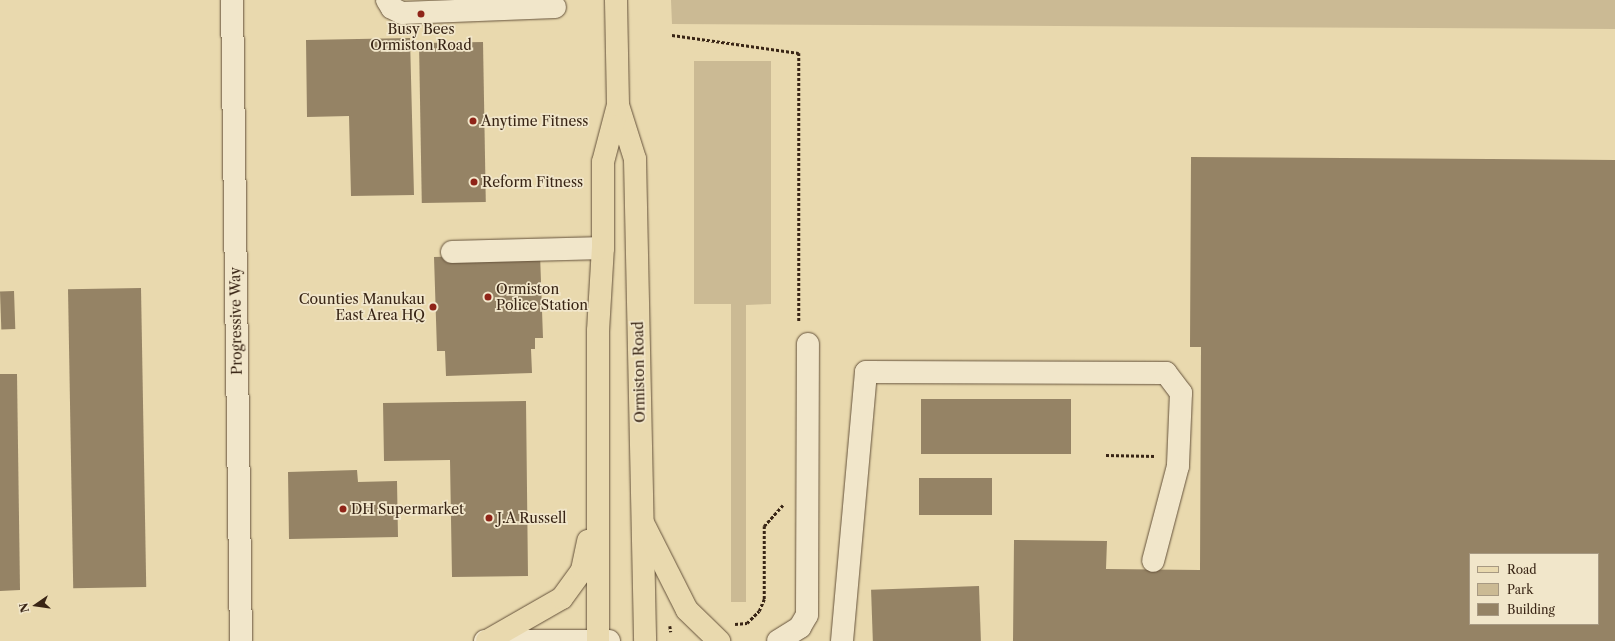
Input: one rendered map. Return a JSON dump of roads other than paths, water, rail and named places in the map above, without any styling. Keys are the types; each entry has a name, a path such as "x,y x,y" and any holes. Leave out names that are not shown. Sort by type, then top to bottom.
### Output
{"main road":[{"name":"Ormiston Road","path":"601,640 596,502 598,331 603,248 603,162 618,105 616,0"},
{"name":"Ormiston Road","path":"618,105 635,159 641,518 645,641"},
{"path":"486,641 562,598 573,586 582,570 596,502"},
{"path":"641,518 687,610 723,633"}],"street":[{"name":"Progressive Way","path":"232,0 241,641"},
{"path":"387,0 392,8 402,13 555,7"},
{"path":"452,252 603,248"},
{"path":"778,641 800,627 807,616 804,334"},
{"path":"842,641 866,372 1166,373 1181,393 1178,466 1153,561"},
{"path":"486,641 601,640"}],"place":[{"name":"Busy Bees Ormiston Road","path":"421,14"},
{"name":"Anytime Fitness","path":"473,121"},
{"name":"Reform Fitness","path":"474,182"},
{"name":"Ormiston Police Station","path":"488,297"},
{"name":"Counties Manukau East Area HQ","path":"433,307"},
{"name":"DH Supermarket","path":"343,509"},
{"name":"J.A Russell","path":"489,518"}]}
